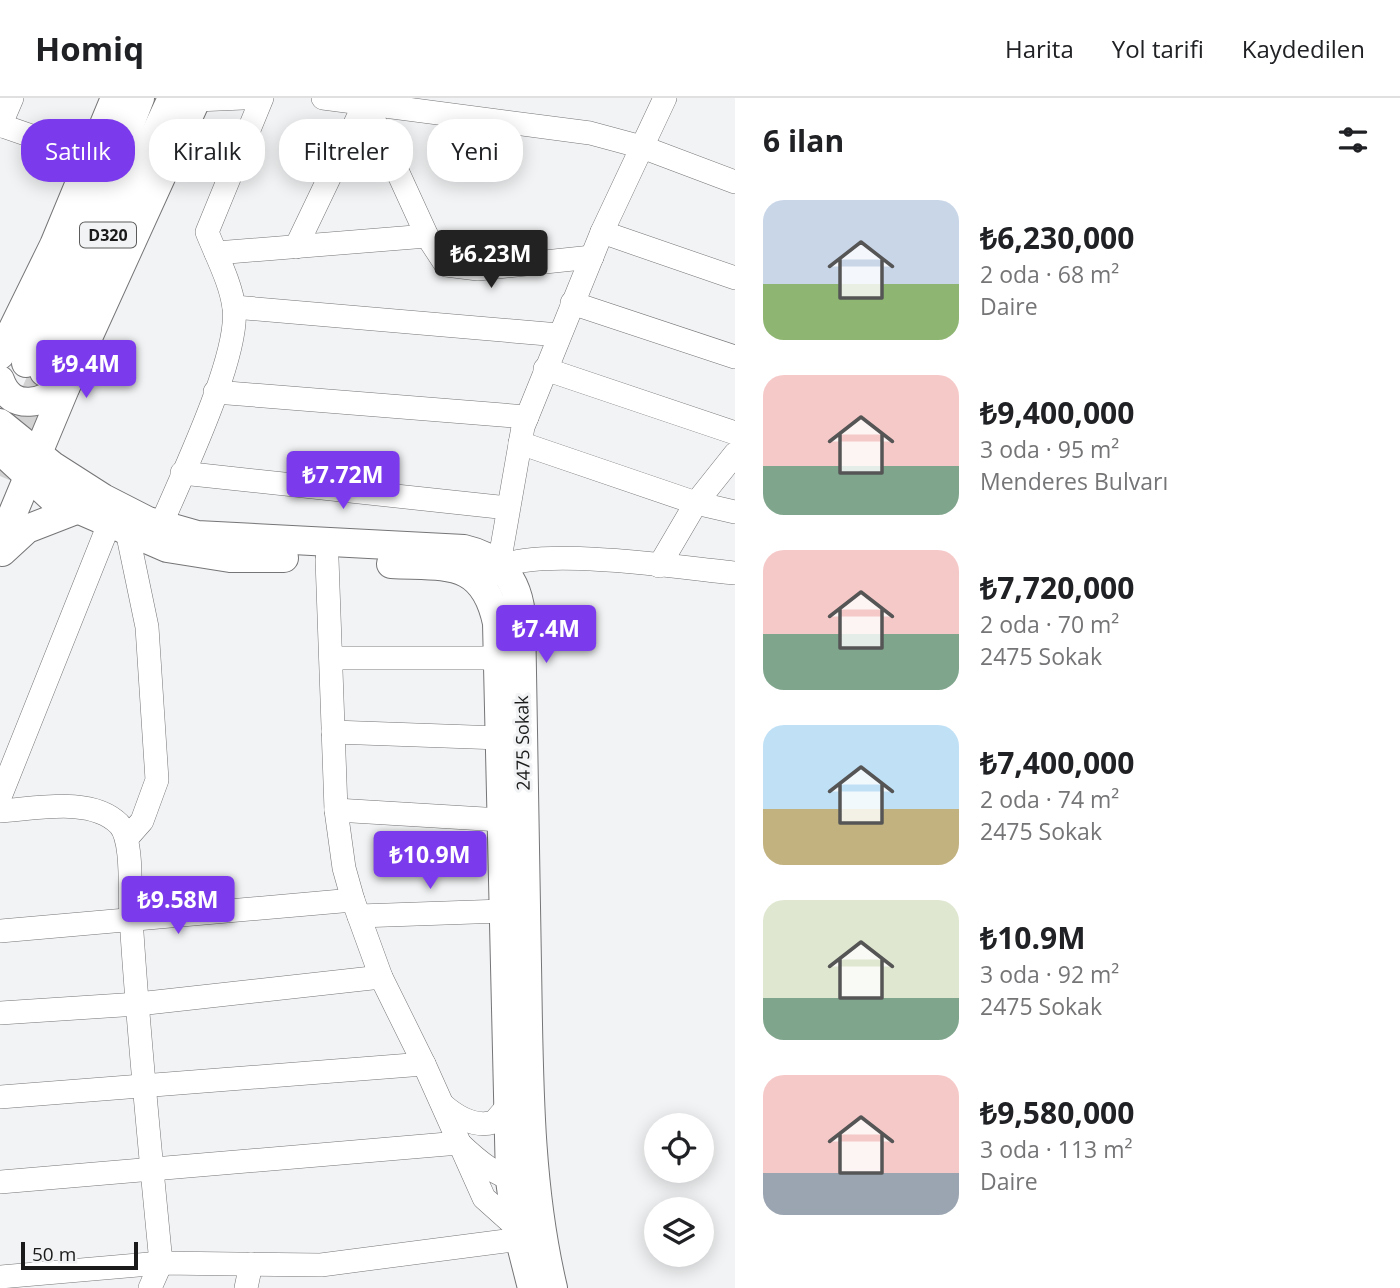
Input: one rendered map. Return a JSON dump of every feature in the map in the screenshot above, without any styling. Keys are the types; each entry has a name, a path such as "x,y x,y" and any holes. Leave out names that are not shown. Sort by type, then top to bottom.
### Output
{"main road":[{"path":"107,119 116,98"},
{"name":"D320","path":"32,373 140,98"},
{"path":"0,544 32,466 32,373 188,99"},
{"path":"32,466 52,498 76,510 113,518 161,525 197,535 464,549 481,553 490,573 327,559 230,558 167,548 113,518 32,466 4,443 29,428 32,373 54,245 81,182"},
{"path":"0,306 21,286 54,245"},
{"path":"0,380 10,395 30,402 42,402 32,373"},
{"path":"32,373 57,422 63,452 113,518"},
{"path":"0,554 26,528 76,510"},
{"name":"2475 Sokak","path":"490,573 498,658 507,1107 522,1180"},
{"name":"2475 Sokak","path":"490,573 516,588 521,614 529,1075 522,1180 532,1288"},
{"name":"2475 Sokak","path":"525,1229 553,1288"}],"street":[{"path":"12,98 0,125 21,132"},
{"path":"188,99 243,98"},
{"path":"161,525 215,392 233,333 234,307 207,232 262,98"},
{"path":"323,98 590,133 642,147 735,182"},
{"path":"490,573 508,508 527,417 602,232 665,98"},
{"path":"296,247 366,105"},
{"path":"366,105 427,236 446,265 478,269 592,257"},
{"path":"602,232 735,278"},
{"path":"215,253 427,236"},
{"path":"572,303 735,357"},
{"path":"234,307 559,335"},
{"path":"545,369 735,433"},
{"path":"215,392 527,417"},
{"path":"520,443 696,503 735,512"},
{"path":"659,566 696,503 735,454"},
{"path":"182,473 508,508"},
{"path":"0,797 113,518"},
{"path":"113,518 147,627 157,780 142,821 127,838"},
{"path":"490,573 553,556 735,573"},
{"path":"327,559 335,810 344,868 380,977 425,1064 484,1198 497,1213 525,1229"},
{"path":"331,658 498,658"},
{"path":"333,732 500,738"},
{"path":"0,811 84,807 105,814 120,824 127,838 131,918 161,1264 150,1288"},
{"path":"335,810 501,820"},
{"path":"0,931 131,918 356,908 503,911"},
{"path":"0,1013 138,1004 380,977"},
{"path":"0,1097 425,1064"},
{"path":"442,1105 458,1117 480,1124 495,1122 507,1107"},
{"path":"0,1182 152,1172 459,1143 522,1180"},
{"path":"4,1281 161,1264 321,1265 525,1229"},
{"path":"246,1288 251,1264"}],"tunnel":[{"path":"0,476 44,372"}]}
